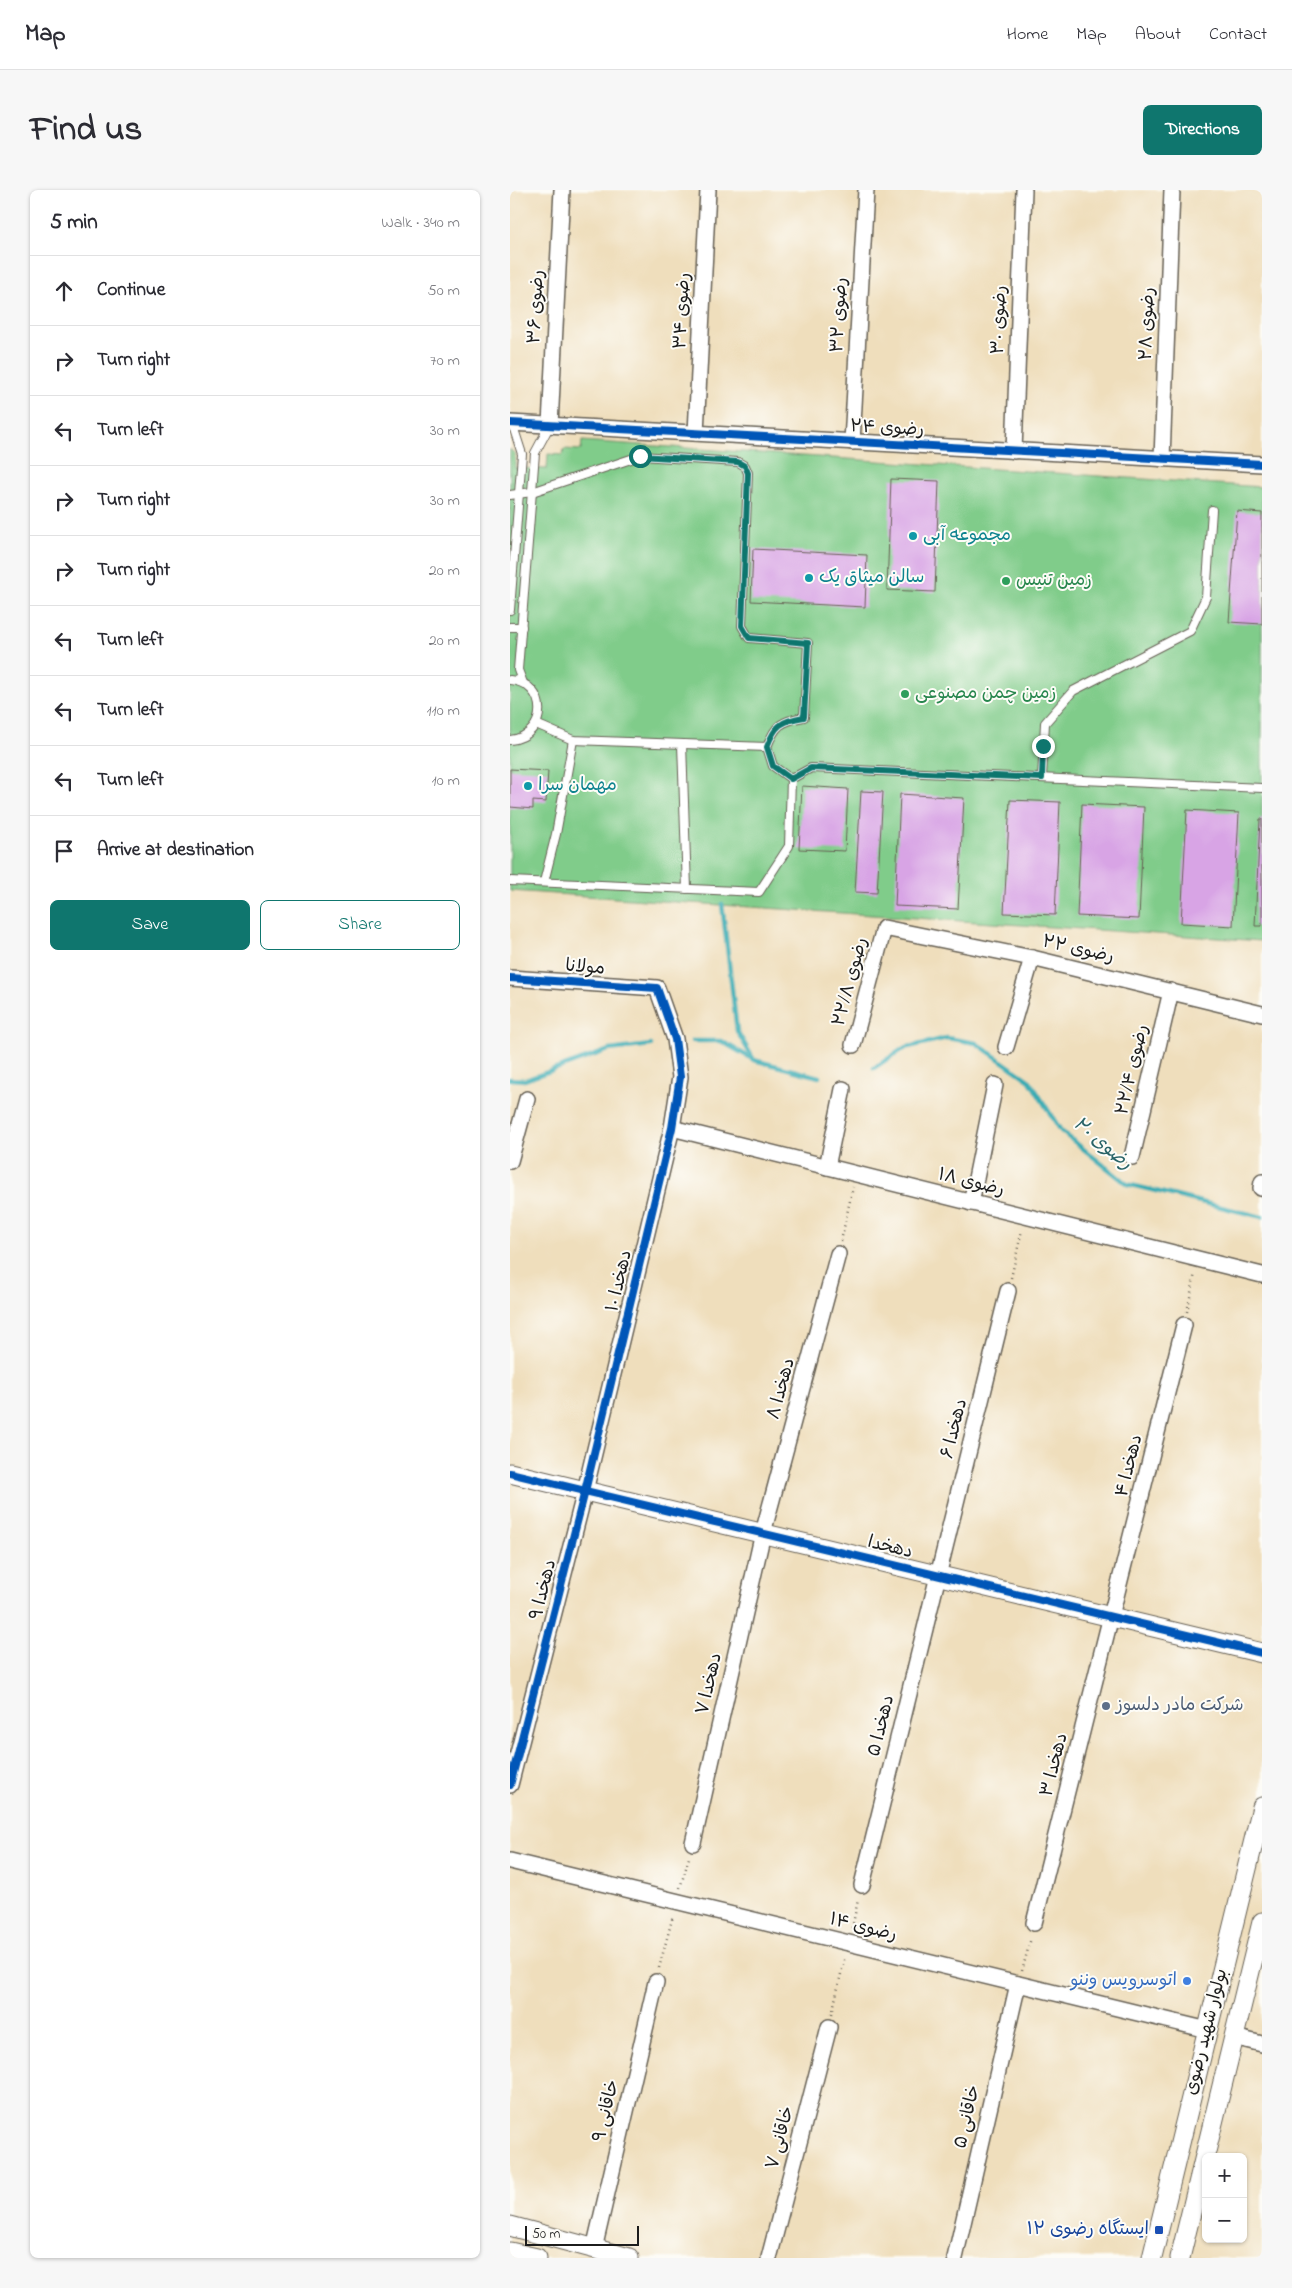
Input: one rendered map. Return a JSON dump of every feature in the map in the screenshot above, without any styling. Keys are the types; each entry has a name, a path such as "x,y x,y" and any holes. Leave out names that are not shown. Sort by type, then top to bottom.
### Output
{"street":[{"name":"رضوی ۳۶","path":"550,425 562,190"},
{"name":"رضوی ۳۴","path":"696,433 708,190"},
{"name":"رضوی ۳۲","path":"852,442 866,190"},
{"name":"رضوی ۳۰","path":"1014,451 1024,190"},
{"name":"رضوی ۲۸","path":"1162,459 1172,190"},
{"name":"رضوی ۲۴","path":"511,423 1262,464"},
{"name":"رضوی ۲۲","path":"884,928 1032,958 1262,1014"},
{"name":"رضوی ۲۲/۸","path":"854,1046 884,928"},
{"path":"1006,1047 1032,958"},
{"name":"مولانا","path":"510,978 657,988"},
{"name":"دهخدا ۱۰","path":"585,1491 672,1128 680,1077 675,1039 657,988"},
{"name":"رضوی ۲۲/۴","path":"1132,1157 1171,991"},
{"path":"971,1203 995,1085"},
{"path":"827,1167 843,1089"},
{"path":"510,1161 513,1135 527,1099"},
{"name":"رضوی ۱۸","path":"672,1128 1262,1275"},
{"name":"دهخدا ۸","path":"763,1533 838,1254"},
{"name":"دهخدا ۶","path":"938,1575 1008,1291"},
{"name":"دهخدا ۴","path":"1112,1617 1184,1325"},
{"name":"دهخدا","path":"510,1473 1262,1653"},
{"name":"دهخدا ۹","path":"510,1785 585,1491"},
{"name":"دهخدا ۷","path":"693,1843 763,1533"},
{"name":"دهخدا ۵","path":"862,1885 938,1575"},
{"name":"دهخدا ۳","path":"1034,1923 1112,1617"},
{"name":"بولوار شهید رضوی","path":"1152,2258 1262,1807"},
{"name":"رضوی ۱۴","path":"510,1861 1208,2030"},
{"name":"بولوار شهید رضوی","path":"1180,2258 1262,1922"},
{"name":"خاقانی ۹","path":"594,2249 656,1982"},
{"name":"خاقانی ۵","path":"955,2258 1018,1984"},
{"name":"خاقانی ۷","path":"769,2258 829,2027"},
{"path":"1234,2037 1262,2044"},
{"path":"510,2226 629,2258"},
{"path":"510,2252 537,2258"}],"lane":[{"path":"510,610 522,454 511,423"},
{"path":"510,740 526,736 536,724 540,708 534,694 523,683 518,670 535,454 550,425"},
{"path":"510,495 532,492 640,456 738,462 745,466 748,473 742,626 749,638 808,643 804,717 786,720 773,731 767,747 773,766 791,779"},
{"path":"1042,778 1045,723 1073,691 1190,631 1206,598 1212,510"},
{"path":"510,626 522,628"},
{"path":"510,680 523,683"},
{"path":"536,724 573,740 767,747"},
{"path":"544,882 556,834 573,740"},
{"path":"682,744 687,889"},
{"path":"791,779 811,768 1262,788"},
{"path":"510,880 759,892 789,846 791,779"}],"path":[{"path":"838,1254 856,1174"},
{"path":"1008,1291 1025,1216"},
{"path":"1184,1325 1198,1259"},
{"path":"1018,1984 1034,1923"}],"green space":[{"path":"582,441 1262,487 1262,941 510,891 510,449 515,454 515,468 547,469 548,454 563,455 564,449 581,450"}],"building":[{"name":"مجموعه آبی","path":"891,479 939,481 935,592 887,590"},
{"path":"1237,511 1262,513 1262,624 1229,622"},
{"name":"سالن میثاق یک","path":"753,549 867,555 865,607 751,601"},
{"name":"مهمان سرا","path":"510,769 548,771 546,802 533,801 533,809 510,807"},
{"path":"802,786 848,789 845,851 799,849"},
{"path":"861,791 883,792 877,893 855,892"},
{"path":"900,794 964,798 958,909 895,906"},
{"path":"1010,800 1060,802 1055,915 1004,913"},
{"path":"1082,804 1144,807 1139,919 1077,916"},
{"path":"1187,810 1239,813 1233,926 1181,923"},
{"path":"1260,819 1262,819 1262,926 1255,926"}],"waterway":[{"path":"722,904 737,1031 754,1060"},
{"name":"رضوی ۲۰","path":"874,1068 904,1048 947,1038 976,1043 1030,1081 1061,1131 1127,1184 1262,1217"},
{"path":"693,1041 721,1041 754,1060 819,1077"},
{"path":"510,1079 525,1080 609,1050 651,1045"}],"cycle path":[{"path":"510,423 1262,464"},
{"path":"510,978 657,988 675,1039 680,1077 672,1128 585,1491 510,1785"},
{"path":"510,1473 1262,1653"}],"place":[{"name":"مجموعه آبی","path":"913,536"},
{"name":"سالن میثاق یک","path":"809,578"},
{"name":"زمین تنیس","path":"1006,581"},
{"name":"زمین چمن مصنوعی","path":"905,694"},
{"name":"مهمان سرا","path":"528,786"},
{"name":"شرکت مادر دلسوز","path":"1106,1706"},
{"name":"اتوسرویس وننو","path":"1187,1981"},
{"name":"ایستگاه رضوی ۱۲","path":"1159,2230"}],"route":[{"path":"640,456 738,462 745,466 748,473 742,626 749,638 808,643 804,717 786,720 773,731 767,747 773,766 791,779 811,768 1042,778 1043,746"}]}
